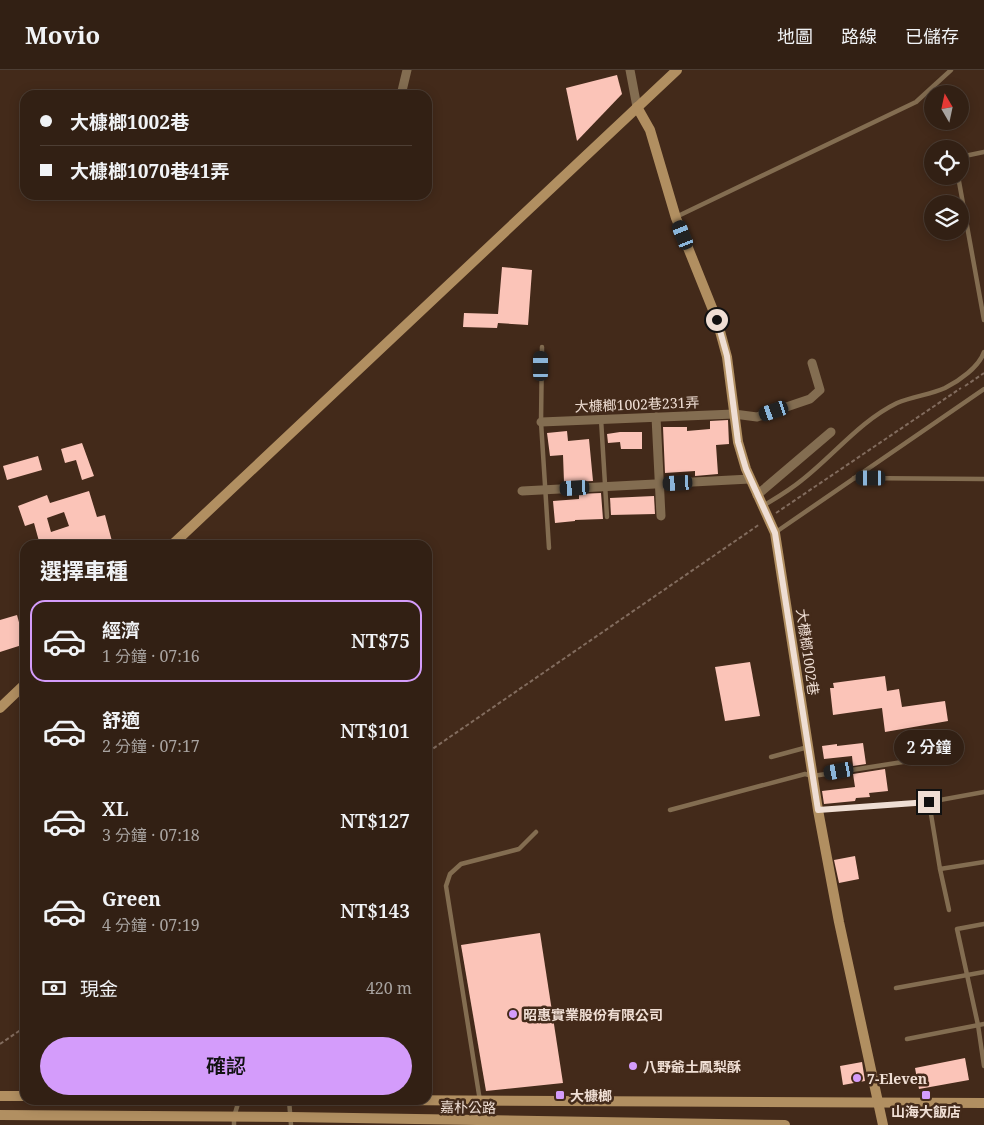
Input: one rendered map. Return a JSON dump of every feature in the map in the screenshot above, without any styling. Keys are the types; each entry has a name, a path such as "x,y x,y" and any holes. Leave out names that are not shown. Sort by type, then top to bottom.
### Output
{"main road":[{"path":"177,540 677,70"},
{"name":"大槺榔1002巷","path":"637,107 650,130 676,218 717,320 727,356 738,442 750,479 775,533 818,810 839,922 883,1125"},
{"path":"0,708 20,689"},
{"path":"0,1096 20,1096"},
{"name":"嘉朴公路","path":"432,1101 984,1103"},
{"name":"嘉朴公路","path":"0,1115 234,1121 784,1125"}],"street":[{"path":"402,90 406,70"},
{"path":"630,70 637,107"},
{"name":"大槺榔1002巷231弄","path":"541,422 734,414 756,417 810,399 820,390 812,363"},
{"path":"656,417 662,516"},
{"path":"757,494 831,432"},
{"path":"522,491 750,479"}],"lane":[{"path":"676,218 916,102 951,70"},
{"path":"969,155 984,152"},
{"path":"960,185 984,320"},
{"path":"542,347 541,422 549,548"},
{"path":"762,507 801,481 846,440 885,410 898,403 945,388 967,374 982,358 984,352"},
{"path":"775,533 984,388"},
{"path":"601,419 607,517"},
{"path":"852,478 984,479"},
{"path":"770,757 808,747"},
{"path":"670,810 804,774 812,776 909,761"},
{"path":"818,810 929,802 984,792"},
{"path":"929,802 949,910"},
{"path":"480,1101 446,886 450,874 460,864 519,849 536,832"},
{"path":"940,869 984,862"},
{"path":"984,924 957,929 978,1025 984,1066"},
{"path":"896,988 984,972"},
{"path":"907,1039 984,1024"},
{"path":"234,1121 238,1105"},
{"path":"289,1105 291,1121"}],"path":[{"path":"432,749 984,372"},
{"path":"0,1044 20,1030"}],"building":[{"path":"617,75 622,94 577,141 566,88"},
{"path":"502,267 532,270 528,325 498,323 497,328 463,327 464,313 498,314"},
{"path":"728,420 729,444 716,445 718,474 695,476 695,471 665,473 663,427 687,427 687,431 710,429 710,421"},
{"path":"567,431 568,441 589,439 593,481 564,482 563,455 550,456 547,433"},
{"path":"642,432 642,449 621,449 620,442 608,443 607,434"},
{"path":"82,443 94,476 82,480 76,460 65,463 61,449"},
{"path":"38,456 42,470 7,480 3,466"},
{"path":"89,491 97,517 105,515 112,540 39,540 34,523 25,526 18,506 47,495 50,503","holes":["64,512 69,526 51,532 47,518"]},
{"path":"601,493 603,519 555,523 553,501 579,499 579,494"},
{"path":"654,496 655,514 611,515 610,498"},
{"path":"17,615 20,626 20,646 0,652 0,620"},
{"path":"750,662 760,716 725,721 715,667"},
{"path":"885,676 887,691 899,689 902,707 945,701 948,721 885,732 882,708 833,715 830,688 834,688 833,683"},
{"path":"863,743 866,764 853,766 852,756 824,759 822,746"},
{"path":"885,769 888,791 869,793 870,797 856,798 855,801 824,804 822,791 855,787 853,774"},
{"path":"855,856 859,879 839,883 834,860"},
{"name":"昭惠實業股份有限公司","path":"540,933 563,1083 486,1091 461,945"},
{"path":"965,1058 969,1080 919,1089 915,1068"},
{"path":"862,1062 865,1081 843,1085 840,1066"}],"place":[{"name":"昭惠實業股份有限公司","path":"513,1014"},
{"name":"八野爺土鳳梨酥","path":"633,1066"},
{"name":"7-Eleven","path":"857,1078"},
{"name":"大槺榔","path":"560,1095"},
{"name":"山海大飯店","path":"926,1095"}],"route":[{"path":"717,320 727,356 738,442 746,469 775,533 818,810 929,802"}]}
